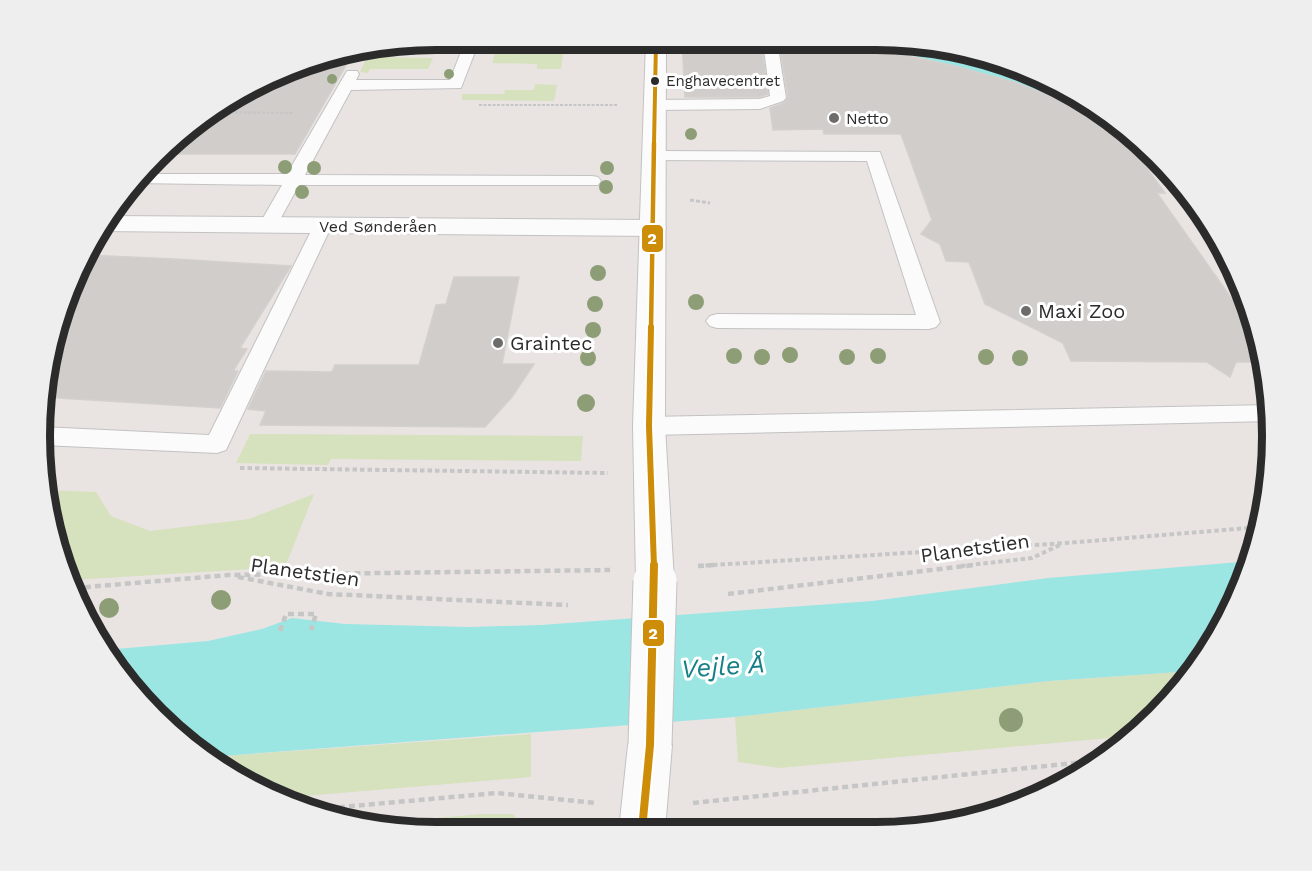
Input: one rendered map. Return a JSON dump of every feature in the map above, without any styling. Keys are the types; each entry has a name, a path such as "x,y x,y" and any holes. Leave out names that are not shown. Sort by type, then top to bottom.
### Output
{"main road":[{"path":"644,819 650,745 655,581 650,426 656,50"},
{"name":"Ved Sønderåen","path":"113,224 653,228"}],"lane":[{"path":"268,225 349,79 456,85 469,50"},
{"path":"655,105 760,104 778,98 771,50"},
{"path":"654,156 874,156 929,322 717,321"},
{"path":"147,179 592,181"},
{"path":"50,436 217,444 323,225"},
{"path":"650,426 1262,413"}],"path":[{"path":"456,85 451,106 655,105"},
{"path":"224,113 330,113"},
{"path":"217,444 211,468 651,474"},
{"name":"Planetstien","path":"728,594 1032,558 1066,543 1251,528"},
{"name":"Planetstien","path":"81,587 229,575 328,594 568,605"},
{"path":"280,631 286,614 316,614 311,630"},
{"path":"335,808 497,793 644,819 1080,763"}],"green space":[{"path":"528,50 564,50 561,69 537,69 537,64 492,63 495,53 527,53"},
{"path":"367,57 433,58 428,69 370,69 368,73 360,72"},
{"path":"535,84 557,85 554,101 462,100 462,94 504,94 505,90 534,90"},
{"path":"250,434 583,436 581,461 331,459 328,465 236,463"},
{"path":"54,490 96,492 111,516 150,531 249,519 314,494 285,567 78,580 63,535"},
{"path":"1182,672 1167,690 1117,737 779,768 738,762 735,717 1049,681"},
{"path":"531,734 531,777 299,796 265,782 221,756"},
{"path":"481,814 513,814 519,822 436,822 407,821"}],"water":[{"path":"890,50 952,57 1001,70 1070,101 1068,103 1015,84"},
{"path":"1154,168 1167,181 1197,221 1225,270 1185,209"},
{"name":"Vejle Å","path":"1241,562 1223,606 1182,672 1049,681 735,717 221,756 181,726 145,690 114,649 208,641 262,629 292,618 345,624 469,627 541,625 872,601 1048,578"}],"building":[{"path":"682,50 762,50 768,94 759,97 685,97"},
{"path":"780,50 881,50 955,66 1017,83 1075,106 1129,144 1165,193 1157,193 1243,315 1255,362 1236,362 1230,377 1207,362 1071,361 1063,343 985,304 969,262 946,261 940,244 921,234 932,220 901,134 824,134 823,129 773,130 770,108 784,103 788,98"},
{"path":"349,60 295,154 172,154 201,129 242,101 311,70"},
{"path":"94,255 291,266 240,348 247,349 233,371 238,371 220,408 51,398 57,360 70,311"},
{"path":"454,277 519,277 502,364 534,364 512,397 485,427 260,425 266,411 248,409 266,371 332,372 335,365 419,365 436,305 446,304"}],"transit line":[{"name":"2","path":"643,822 650,745 655,581 649,426 656,50"}],"place":[{"name":"Enghavecentret","path":"655,81"},
{"name":"Netto","path":"834,118"},
{"name":"Maxi Zoo","path":"1026,311"},
{"name":"Graintec","path":"498,343"}]}
